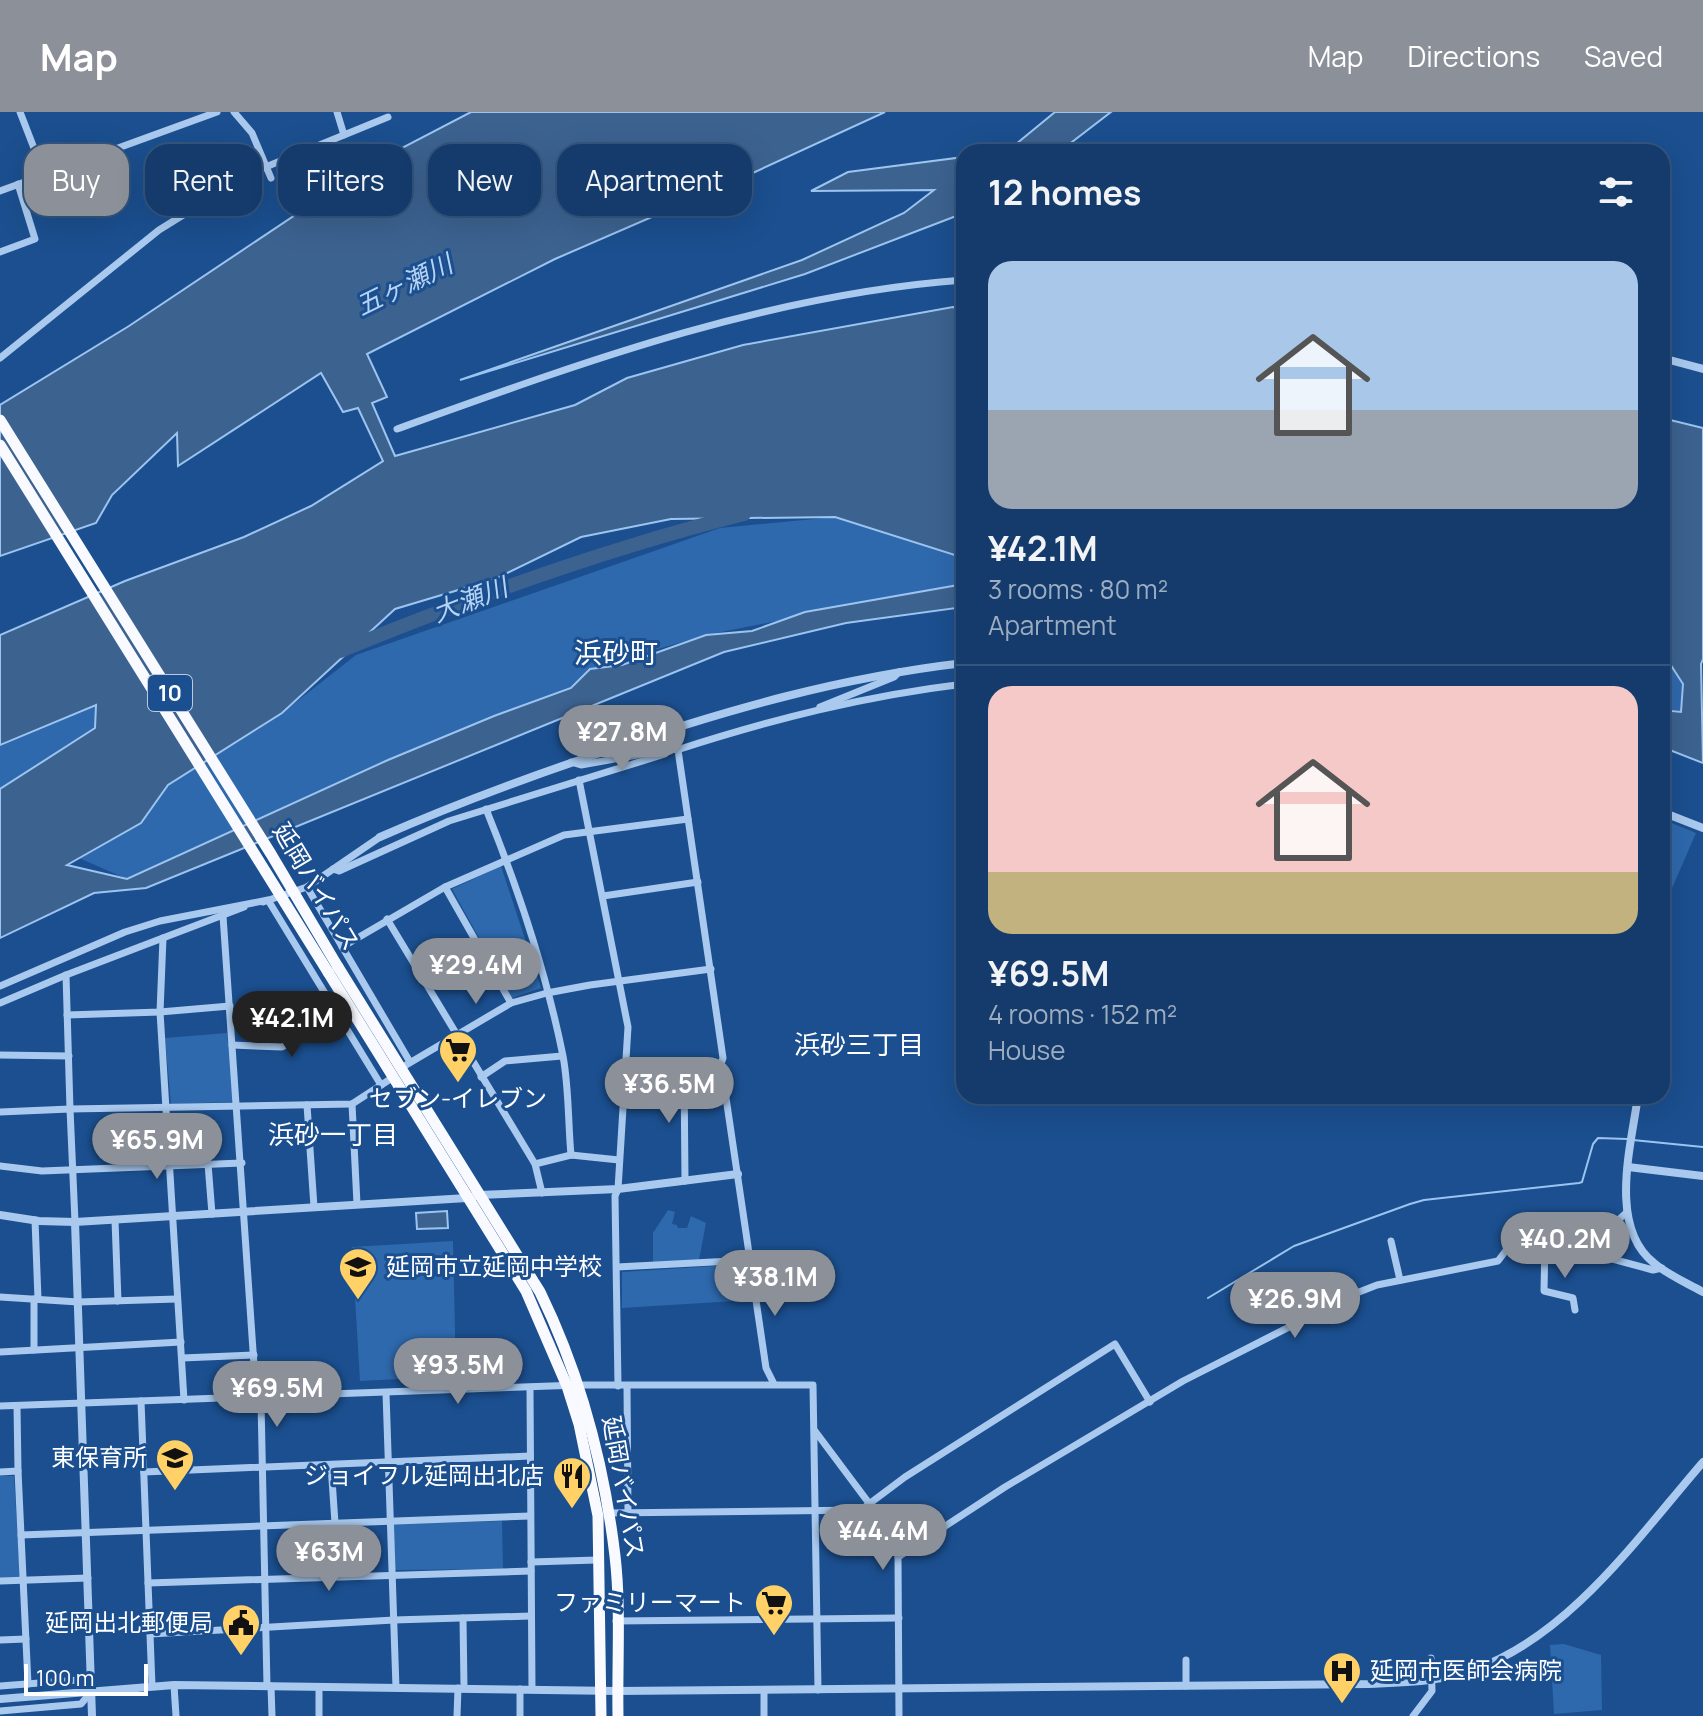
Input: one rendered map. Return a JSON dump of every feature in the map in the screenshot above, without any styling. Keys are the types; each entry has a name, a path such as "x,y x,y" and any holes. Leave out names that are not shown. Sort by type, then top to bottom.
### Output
{"highway":[{"name":"延岡バイパス","path":"0,420 271,854 392,1078 526,1291 573,1386 598,1516 601,1716"},
{"name":"延岡バイパス","path":"0,445 333,970 406,1065 557,1326 573,1386 600,1459 609,1513 615,1560 618,1716"}],"street":[{"path":"20,112 32,144"},
{"path":"128,144 217,112"},
{"path":"234,112 252,133 271,178"},
{"path":"337,112 344,135"},
{"path":"0,358 159,230 265,167 388,117"},
{"path":"0,191 24,182"},
{"path":"0,252 35,239 18,184"},
{"path":"397,429 586,362 685,332 842,296 956,281"},
{"path":"1670,360 1703,369"},
{"path":"0,1003 163,938 307,887 380,837 506,785 680,725 773,699 899,672 956,664"},
{"path":"815,711 821,705 894,677 899,672"},
{"path":"333,869 339,871 413,836 486,809 735,731 893,692 956,685"},
{"path":"571,762 581,765 678,750"},
{"path":"678,750 766,1368 774,1384"},
{"path":"579,780 628,1027 618,1189 615,1196 628,1513"},
{"path":"486,809 506,858 547,993 562,1056 571,1155"},
{"path":"1670,815 1703,828"},
{"path":"342,947 445,887 564,835 688,819"},
{"path":"603,896 698,882"},
{"path":"307,887 406,1065 511,1003 547,993 711,969"},
{"path":"445,887 511,1003"},
{"path":"0,986 125,932 174,918 268,900"},
{"path":"268,900 381,1085"},
{"path":"223,916 259,1398 264,1580 272,1716"},
{"path":"387,919 535,1164 542,1193"},
{"path":"163,938 160,1012 184,1400"},
{"path":"66,975 92,1716"},
{"path":"67,1015 230,1006"},
{"path":"232,1045 282,1047 338,1015"},
{"path":"0,1055 69,1056"},
{"path":"481,1077 505,1061 562,1056"},
{"path":"624,1078 721,1064"},
{"path":"684,1069 685,1181"},
{"path":"0,1112 352,1104 392,1078"},
{"path":"352,1104 357,1204"},
{"path":"1637,1104 1628,1167 1626,1213 1635,1242 1662,1268 1703,1292"},
{"path":"307,1105 314,1207"},
{"path":"535,1164 571,1155 619,1160"},
{"path":"0,1166 42,1171 242,1163"},
{"path":"208,1164 212,1214"},
{"path":"1628,1167 1703,1176"},
{"path":"0,1215 75,1222 115,1220 479,1195 618,1189 738,1174"},
{"path":"1614,1259 1616,1222 1626,1213"},
{"path":"34,1350 35,1220"},
{"path":"115,1220 118,1301"},
{"path":"898,1557 1005,1487 1183,1381 1288,1326 1377,1285 1498,1261 1517,1236 1523,1235 1593,1256 1653,1270 1662,1268"},
{"path":"1391,1241 1400,1280"},
{"path":"1545,1241 1544,1291 1573,1298 1575,1310"},
{"path":"617,1267 751,1260"},
{"path":"0,1297 78,1302 177,1299"},
{"path":"0,1352 181,1342"},
{"path":"609,1513 861,1510 905,1477 1115,1344 1150,1402"},
{"path":"182,1358 254,1355"},
{"path":"0,1406 573,1386 813,1385 818,1690"},
{"path":"530,1389 532,1689"},
{"path":"386,1393 396,1688"},
{"path":"141,1401 152,1686"},
{"path":"17,1406 28,1684"},
{"path":"814,1429 895,1538 898,1557 899,1716"},
{"path":"144,1472 530,1456"},
{"path":"0,1699 174,1685 601,1691 899,1690 1369,1684 1432,1680 1471,1671 1515,1652 1552,1626 1581,1602 1703,1462"},
{"path":"331,1465 335,1523"},
{"path":"0,1472 18,1471"},
{"path":"21,1535 530,1516"},
{"path":"148,1583 393,1575 597,1560"},
{"path":"0,1581 88,1578"},
{"path":"150,1634 394,1620 531,1616"},
{"path":"457,1716 463,1618"},
{"path":"616,1621 899,1618"},
{"path":"0,1640 26,1639"},
{"path":"1413,1716 1432,1691 1431,1658"},
{"path":"1186,1660 1186,1686"},
{"path":"0,1686 79,1680 92,1691"},
{"path":"174,1685 176,1716"},
{"path":"319,1687 319,1716"},
{"path":"520,1689 520,1716"},
{"path":"764,1690 764,1716"},
{"path":"0,1711 81,1704 92,1691"}],"shaded area":[{"path":"835,517 956,555 956,586 706,635 590,669 571,688 127,879 79,858 141,823 168,785 282,713 356,655 720,528"},
{"path":"1670,663 1683,684 1681,712 1670,710"},
{"path":"96,704 95,728 0,789 0,745"},
{"path":"1670,822 1696,833 1670,893"},
{"path":"501,866 541,988 512,998 452,889"},
{"path":"227,1033 234,1099 231,1102 171,1104 165,1038"},
{"path":"668,1210 675,1212 672,1224 678,1228 687,1228 691,1216 706,1223 699,1260 653,1262 653,1233"},
{"path":"453,1241 456,1376 360,1381 352,1247"},
{"path":"746,1264 751,1300 622,1308 622,1272"},
{"path":"0,1476 14,1476 20,1577 0,1578"},
{"path":"502,1521 503,1569 395,1570 393,1524"},
{"path":"1564,1644 1601,1655 1602,1710 1554,1714 1550,1645"}],"water":[{"name":"五ヶ瀬川","path":"471,112 885,112 752,173 752,144 557,144 557,216 654,216 555,259 367,354 387,397 372,403 395,456 575,405 627,378 743,345 956,307 956,555 835,517 671,519 581,537 495,579 395,609 282,713 168,785 141,823 67,865 127,879 388,760 571,688 590,669 622,665 706,635 752,631 805,612 956,585 956,608 846,623 724,652 146,888 94,893 0,938 0,789 95,728 96,705 0,745 0,635 125,581 244,537 311,506 383,461 358,408 343,412 321,373 178,466 177,433 112,495 96,523 0,556 0,405 129,326 294,216 412,216 412,144 410,144"},
{"path":"1055,112 1111,112 1069,144 1016,144"},
{"path":"956,158 956,216 805,274 460,380 802,260 904,213 934,190 811,191 848,172"},
{"path":"1670,420 1703,428 1703,763 1670,750 1670,711 1681,712 1683,684 1670,664"},
{"path":"447,1211 448,1228 417,1229 416,1213"}],"waterway":[{"name":"大瀬川","path":"340,651 539,575 744,514"},
{"path":"1208,1298 1294,1246 1410,1204 1582,1182 1593,1144 1598,1138 1627,1139"},
{"path":"1633,1140 1703,1147"}],"place":[{"name":"セブン-イレブン","path":"458,1084"},
{"name":"延岡市立延岡中学校","path":"358,1301"},
{"name":"東保育所","path":"175,1492"},
{"name":"ジョイフル延岡出北店","path":"572,1510"},
{"name":"ファミリーマート","path":"774,1637"},
{"name":"延岡出北郵便局","path":"241,1657"},
{"name":"延岡市医師会病院","path":"1342,1705"}],"district":[{"name":"浜砂町","path":"616,653"},
{"name":"浜砂三丁目","path":"859,1045"},
{"name":"浜砂一丁目","path":"333,1135"}]}
